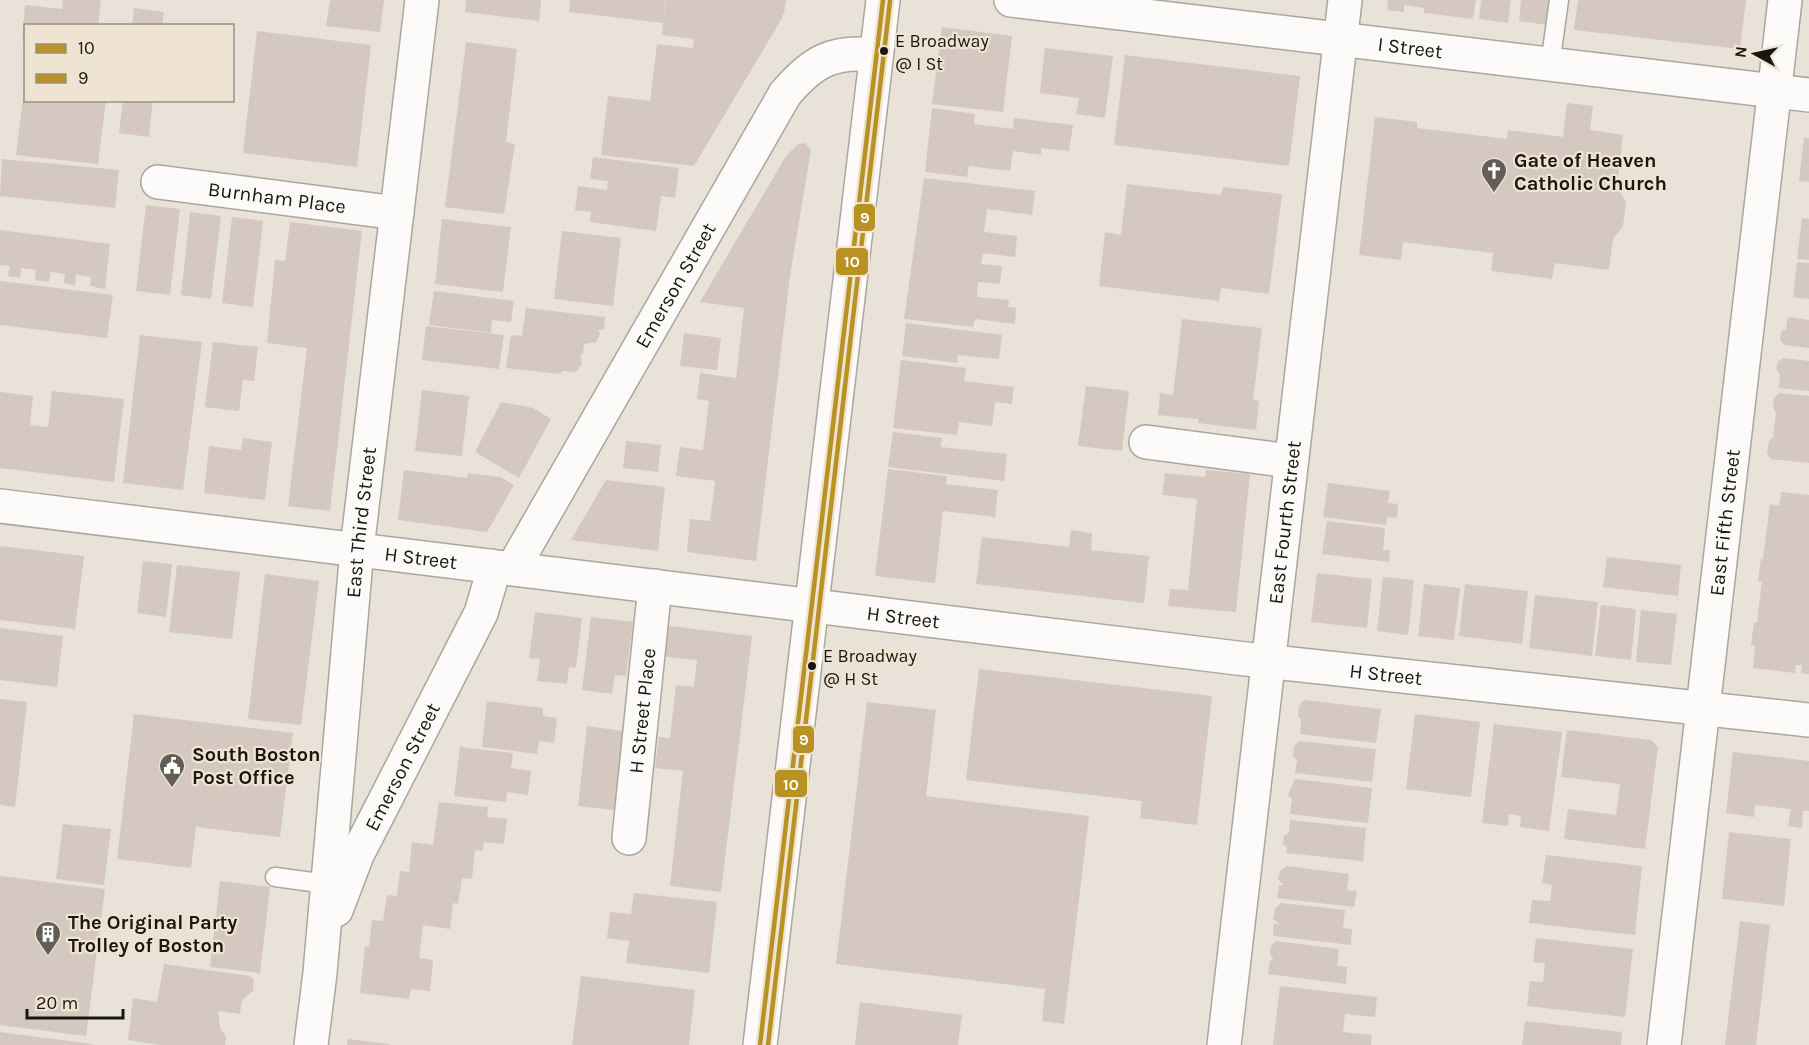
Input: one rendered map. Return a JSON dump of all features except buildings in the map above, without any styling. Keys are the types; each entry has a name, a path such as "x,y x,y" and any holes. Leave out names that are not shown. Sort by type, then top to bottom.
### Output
{"street":[{"name":"East Third Street","path":"311,1045 320,973 357,549 422,0"},
{"path":"760,1045 883,0"},
{"name":"I Street","path":"1011,0 1809,95"},
{"name":"East Fourth Street","path":"1224,1045 1345,0"},
{"name":"East Fifth Street","path":"1664,1045 1785,0"},
{"name":"Emerson Street","path":"320,973 332,923 348,877 481,613 490,583 785,94 812,66 826,58 843,54 876,55"},
{"name":"Burnham Place","path":"158,182 397,213"},
{"path":"1146,442 1290,461"},
{"name":"H Street","path":"0,506 1269,661 1809,720"},
{"name":"H Street Place","path":"628,838 655,586"}],"lane":[{"path":"1550,65 1559,0"},
{"path":"275,877 327,884"}],"transit line":[{"name":"10","path":"760,1045 883,0"},
{"name":"9","path":"768,1045 890,1"}],"place":[{"name":"E Broadway @ I St","path":"884,51"},
{"name":"Gate of Heaven Catholic Church","path":"1494,194"},
{"name":"E Broadway @ H St","path":"812,666"},
{"name":"South Boston Post Office","path":"172,789"},
{"name":"The Original Party Trolley of Boston","path":"48,957"}]}
